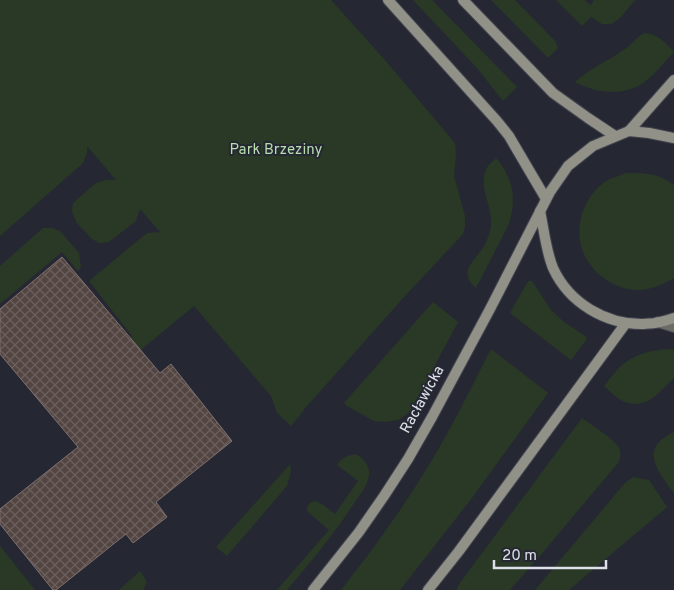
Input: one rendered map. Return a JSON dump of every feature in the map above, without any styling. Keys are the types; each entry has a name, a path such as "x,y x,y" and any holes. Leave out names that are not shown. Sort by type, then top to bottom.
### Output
{"street":[{"path":"388,0 497,121 546,199"},
{"path":"463,0 553,93 615,136"},
{"path":"629,131 674,80"},
{"path":"629,131 649,132 674,138"},
{"name":"Racławicka","path":"313,590 359,532 408,459 550,192 568,166 593,146 629,131"},
{"path":"540,211 546,243 554,268 567,290 586,307 610,319 626,323 656,323 674,318"},
{"path":"658,322 674,327"},
{"path":"428,590 459,551 626,323"}],"green space":[{"name":"Park Brzeziny","path":"0,0 331,0 455,143 454,176 465,216 463,234 405,296 291,426 277,413 271,396 194,306 85,396 75,384 132,336 89,281 147,233 160,232 140,209 136,221 109,242 99,243 92,239 76,222 72,211 73,203 96,183 105,180 116,180 87,146 87,153 83,163 0,236"},
{"path":"413,0 432,0 517,87 503,101 477,68"},
{"path":"491,0 515,0 556,42 558,48 548,58"},
{"path":"556,0 584,0 591,5 594,0 635,0 619,19 611,24 602,24 591,17 582,26"},
{"path":"644,33 657,37 674,52 643,83 626,90 609,92 592,89 575,82 625,49"},
{"path":"496,158 510,182 513,199 511,217 476,288 467,273 468,268 485,245 490,231 490,214 484,182 488,166"},
{"path":"626,173 651,175 662,178 674,185 674,278 648,289 629,289 611,283 589,263 581,246 581,218 588,200 608,180"},
{"path":"43,228 52,228 60,231 79,253 81,268 78,271 62,252 0,304 0,266"},
{"path":"529,281 532,281 551,310 587,339 571,360 510,313"},
{"path":"433,302 458,322 411,410 398,420 386,422 374,421 347,406 344,403"},
{"path":"491,349 548,393 472,498 400,590 341,590 382,536 420,480 449,430"},
{"path":"668,349 674,350 674,378 652,399 639,404 623,401 604,386 619,367 632,358"},
{"path":"582,418 609,437 618,446 620,458 618,463 510,590 457,590 457,587"},
{"path":"674,432 673,492 657,467 654,460 654,452 657,445 663,439"},
{"path":"355,454 363,460 368,468 369,475 365,487 329,538 287,590 277,590 329,530 308,512 307,507 309,504 312,502 319,503 335,514 358,481 337,465 344,458"},
{"path":"290,464 291,471 287,486 227,556 216,547"},
{"path":"633,477 649,480 667,507 569,590 535,590 625,483"},
{"path":"0,546 35,590 0,590"},
{"path":"140,571 147,582 143,590 119,590"}],"building":[{"path":"62,257 160,373 171,364 232,441 156,502 167,517 133,543 126,534 56,590 53,590 0,524 0,509 78,447 0,354 0,309"}]}
